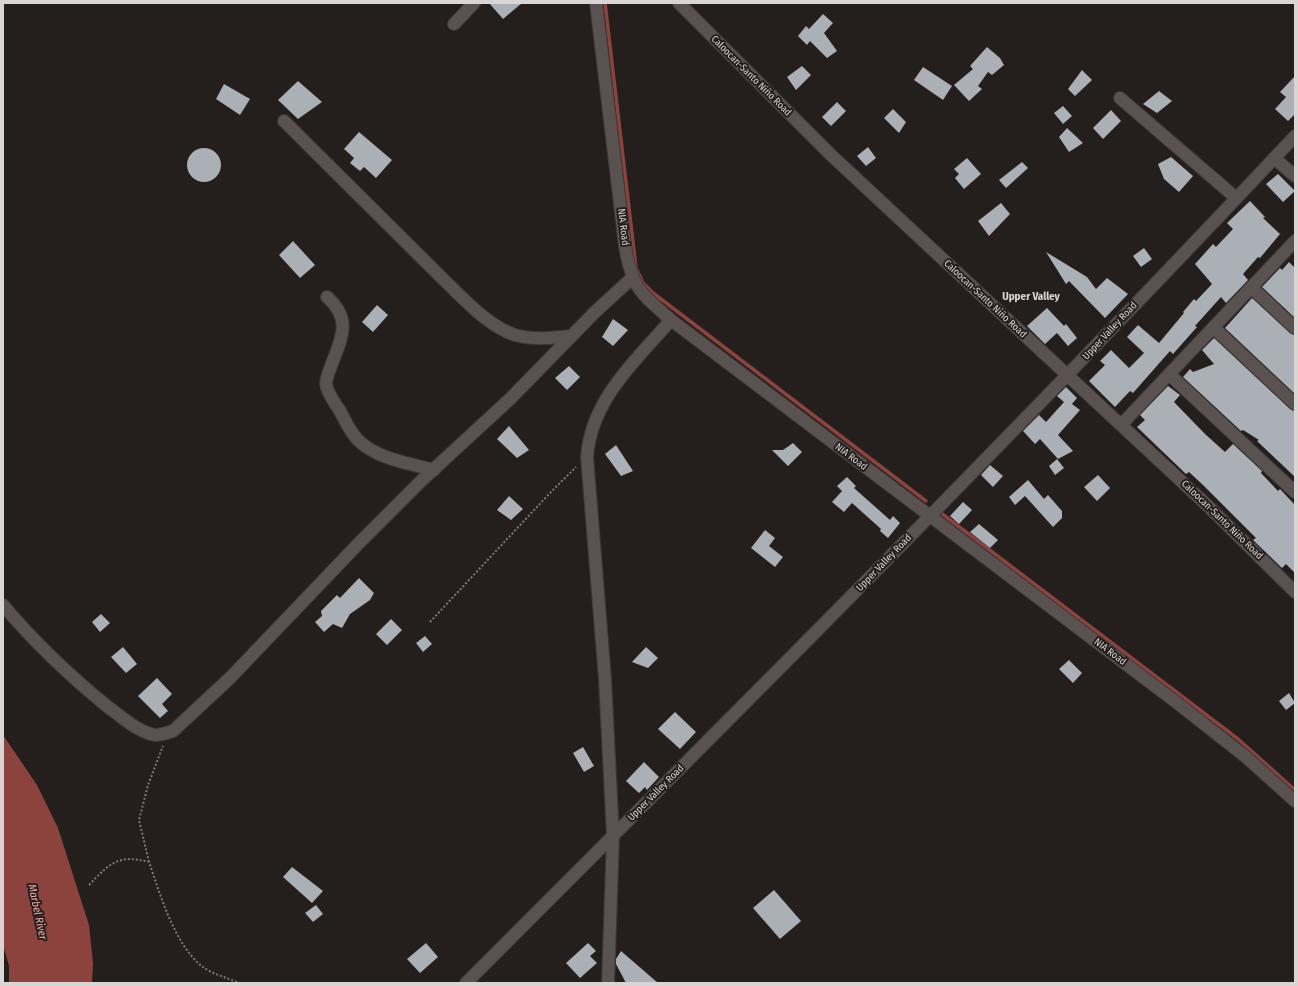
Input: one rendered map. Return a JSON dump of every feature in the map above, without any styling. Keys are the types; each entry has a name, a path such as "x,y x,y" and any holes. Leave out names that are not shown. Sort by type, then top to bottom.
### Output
{"street":[{"path":"454,24 474,3"},
{"name":"NIA Road","path":"596,3 624,239 632,278 639,289 671,320 1240,752 1295,800"},
{"name":"Caloocan-Santo Niño Road","path":"679,3 831,155 1209,507 1295,592"},
{"path":"1120,98 1235,198"},
{"path":"284,121 445,281 468,303 496,326 515,335 532,338 571,336"},
{"name":"Upper Valley Road","path":"466,983 1068,376 1295,136"},
{"path":"1274,158 1295,176"},
{"path":"1121,425 1293,246"},
{"path":"3,605 58,665 126,720 141,730 155,735 173,731 230,678 360,542 511,398 571,336 632,278"},
{"path":"1252,288 1295,328"},
{"path":"327,297 338,309 343,324 343,335 326,384 333,400 351,431 357,439 379,453 395,460 434,470"},
{"path":"608,983 612,836 605,679 587,457 590,431 596,415 610,391 671,320"},
{"path":"1214,328 1295,404"},
{"path":"1169,374 1295,492"}],"path":[{"path":"430,622 549,494 587,457"},
{"path":"168,732 148,784 139,820 149,862 161,896 189,954 204,968 239,983"},
{"path":"88,885 114,861 134,858 149,862"}],"water":[{"name":"Marbel River","path":"3,735 37,785 58,828 89,925 93,963 92,983 9,983 9,966 3,945"}],"building":[{"path":"489,3 522,3 503,19"},
{"path":"823,14 833,23 824,33 837,51 827,58 810,41 807,45 798,36 806,26 809,29"},
{"path":"987,47 1000,58 1004,65 992,75 988,72 978,86 982,89 969,101 954,85 973,69 970,66"},
{"path":"802,66 811,75 796,90 787,77"},
{"path":"923,67 952,86 943,100 914,80"},
{"path":"1082,70 1092,80 1075,96 1068,89"},
{"path":"1295,76 1295,114 1288,121 1275,109 1286,97 1280,92"},
{"path":"298,81 322,102 298,119 278,100"},
{"path":"224,84 250,99 240,115 216,99"},
{"path":"1159,91 1172,101 1157,113 1143,104"},
{"path":"837,102 846,111 831,126 822,117"},
{"path":"1063,106 1072,116 1063,124 1054,113"},
{"path":"893,109 906,122 899,133 884,118"},
{"path":"1111,110 1121,121 1103,139 1093,128"},
{"path":"1067,128 1083,143 1069,152 1059,137"},
{"path":"359,132 392,160 376,178 364,167 360,171 350,163 354,158 344,149"},
{"path":"868,147 876,158 866,166 857,156"},
{"path":"201,148 207,148 216,153 220,159 220,171 216,177 207,182 201,182 192,177 187,168 187,162 192,153"},
{"path":"1171,157 1193,176 1179,192 1164,179 1158,164"},
{"path":"967,158 981,174 964,189 955,178 959,174 954,169"},
{"path":"1022,162 1028,168 1006,188 999,180"},
{"path":"1278,174 1295,191 1283,202 1266,184"},
{"path":"1250,201 1265,217 1263,218 1280,234 1260,258 1258,257 1243,274 1248,280 1226,303 1221,297 1195,326 1197,327 1173,354 1170,351 1133,393 1130,391 1115,407 1089,381 1105,365 1100,361 1111,350 1129,368 1144,353 1127,337 1138,325 1159,343 1194,299 1196,301 1212,284 1195,264 1213,244 1216,247 1233,229 1227,223"},
{"path":"1001,203 1010,214 989,236 978,221"},
{"path":"293,241 315,265 300,278 279,255"},
{"path":"1144,248 1152,259 1141,267 1133,256"},
{"path":"1046,252 1087,277 1096,289 1107,278 1128,294 1105,318 1069,281 1066,284"},
{"path":"1289,262 1295,268 1295,318 1262,287 1280,268 1282,270"},
{"path":"1252,298 1290,333 1295,335 1295,394 1225,328"},
{"path":"377,305 388,315 373,332 362,322"},
{"path":"1047,308 1064,326 1066,324 1077,338 1068,346 1057,333 1045,344 1027,326"},
{"path":"613,319 628,330 613,346 602,337"},
{"path":"1214,338 1290,409 1295,411 1295,477 1257,441 1259,440 1243,430 1241,431 1183,377 1190,369 1193,372 1214,364 1202,350"},
{"path":"569,366 580,377 567,390 555,378"},
{"path":"1168,386 1180,395 1174,402 1205,434 1225,452 1233,444 1262,471 1261,473 1278,491 1280,489 1295,505 1295,573 1286,564 1282,568 1253,540 1256,538 1203,485 1189,472 1186,474 1137,427 1145,420 1140,415"},
{"path":"1066,387 1077,398 1072,404 1080,410 1058,435 1073,451 1058,459 1040,439 1035,444 1023,431 1039,415 1046,422 1064,402 1057,396"},
{"path":"509,426 529,450 517,458 497,439"},
{"path":"793,443 802,452 788,466 772,450 783,450"},
{"path":"616,445 633,471 621,476 605,454"},
{"path":"1057,459 1064,468 1055,475 1049,466"},
{"path":"990,465 1003,476 993,487 981,475"},
{"path":"1098,475 1110,488 1097,501 1084,487"},
{"path":"847,477 856,486 854,488 890,520 893,516 900,523 888,538 880,531 881,529 852,503 844,512 832,502 842,491 837,486"},
{"path":"1028,480 1044,499 1048,495 1062,511 1062,518 1053,527 1025,496 1015,505 1009,497"},
{"path":"509,496 523,509 511,520 497,510"},
{"path":"963,502 972,510 959,524 950,516"},
{"path":"979,524 998,540 990,548 970,532"},
{"path":"765,530 775,538 769,546 783,557 775,567 751,548"},
{"path":"359,578 374,593 370,600 350,614 342,628 333,624 324,632 315,622 322,616 321,611 337,595 340,598"},
{"path":"101,614 110,623 100,632 92,622"},
{"path":"391,619 402,630 387,645 376,634"},
{"path":"425,636 432,644 423,652 416,643"},
{"path":"123,647 137,664 126,673 111,657"},
{"path":"646,647 658,658 648,668 632,662"},
{"path":"1069,660 1082,673 1073,683 1059,669"},
{"path":"157,678 172,694 162,704 168,711 160,718 138,696"},
{"path":"1289,693 1295,703 1286,710 1279,701"},
{"path":"675,712 696,732 680,749 658,729"},
{"path":"583,747 594,766 584,772 573,753"},
{"path":"644,762 659,777 647,790 645,787 639,793 626,781"},
{"path":"292,867 323,891 312,903 283,877"},
{"path":"774,890 801,921 780,939 753,908"},
{"path":"316,905 323,914 313,922 305,913"},
{"path":"426,943 438,957 420,973 407,959"},
{"path":"588,943 596,951 590,956 597,963 580,978 566,963"},
{"path":"621,951 658,983 626,983 616,964 616,959"}],"waterway":[{"path":"605,3 636,268 643,283 653,293 926,501"},
{"path":"941,513 1238,739 1295,790"}],"district":[{"name":"Upper Valley","path":"1031,297"}]}
